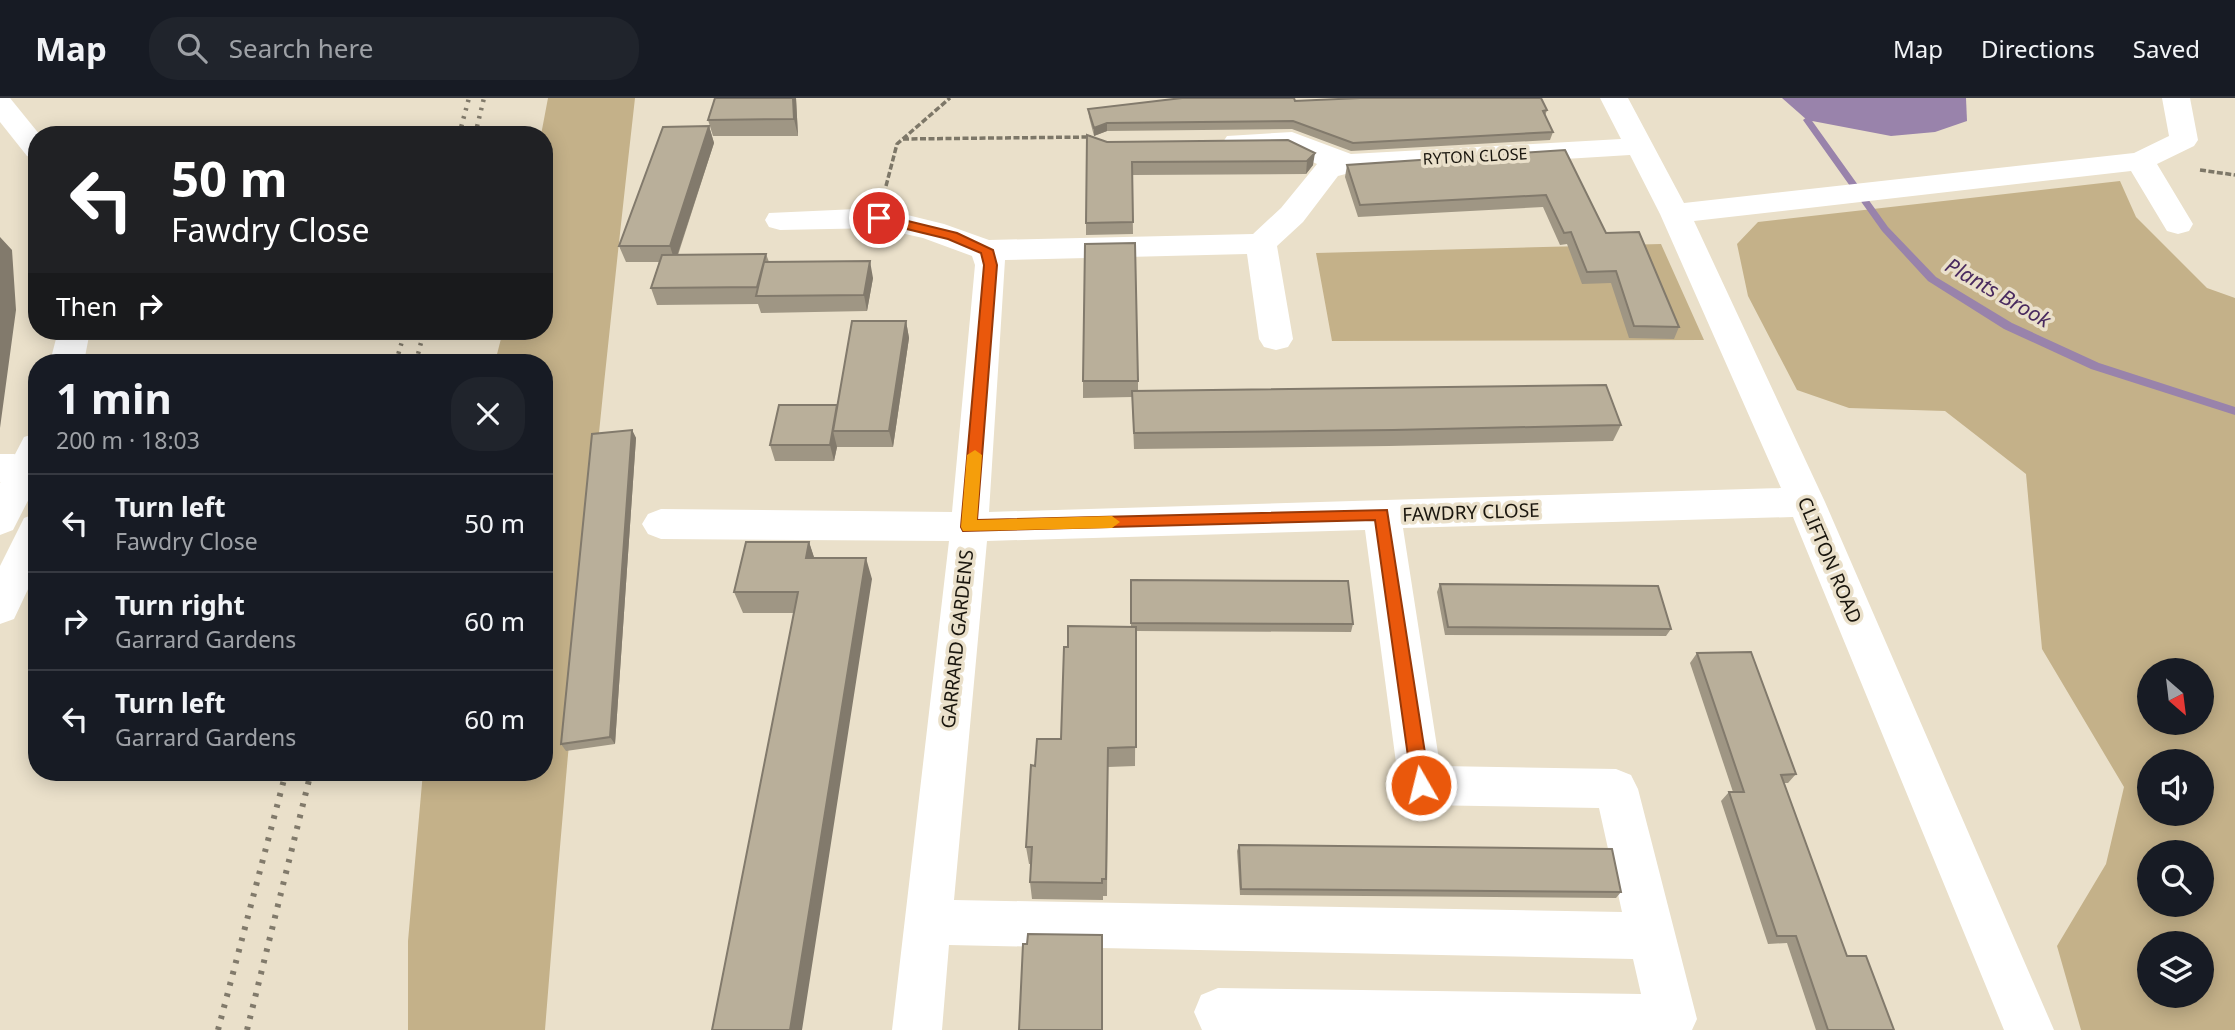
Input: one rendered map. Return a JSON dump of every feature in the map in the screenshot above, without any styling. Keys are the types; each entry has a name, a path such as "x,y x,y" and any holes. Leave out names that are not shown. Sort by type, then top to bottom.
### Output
{"street":[{"name":"CLIFTON ROAD","path":"1614,98 1675,214 1806,502 2029,1030"},
{"path":"1675,214 2140,161 2184,140 2176,98"},
{"path":"0,104 28,139"},
{"path":"1213,142 1292,141 1328,158 1351,163"},
{"name":"RYTON CLOSE","path":"1351,163 1641,146"},
{"path":"2140,161 2178,224"},
{"path":"780,220 879,218 952,236 986,250 1261,244 1292,215 1328,170 1351,163"},
{"path":"1261,244 1276,339"},
{"name":"GARRARD GARDENS","path":"916,1030 969,527 991,265 986,250"},
{"path":"0,520 28,464"},
{"path":"0,468 14,468 28,476"},
{"name":"FAWDRY CLOSE","path":"661,524 969,527 1806,502"},
{"path":"1218,1012 1672,1019 1616,789 1421,785 1381,514"},
{"path":"0,608 28,547"},
{"path":"928,922 1651,936"}],"path":[{"path":"879,218 897,144 950,98"},
{"path":"903,139 1092,137 1100,140"}],"shaded area":[{"path":"548,98 635,98 586,564 545,1030 408,1030 408,941 422,781 553,781 553,354 497,354 501,340 553,340 553,126 543,126"},
{"path":"1782,98 1966,98 1967,121 1935,132 1891,136 1807,120"},
{"path":"2120,181 2136,217 2207,288 2235,298 2235,1030 2081,1030 2057,946 2106,864 2124,787 2042,649 2026,474 1945,411 1849,408 1797,390 1748,296 1737,244 1758,222"},
{"path":"1661,244 1704,340 1332,341 1316,253"}],"building":[{"path":"715,98 793,98 794,119 708,120"},
{"path":"1182,98 1294,98 1295,101 1360,98 1541,98 1547,110 1543,111 1553,132 1353,143 1293,121 1107,123 1094,128 1088,109"},
{"path":"709,126 670,246 619,246 663,127"},
{"path":"1087,135 1107,142 1288,140 1315,153 1307,161 1132,162 1133,222 1086,223"},
{"path":"1565,150 1606,233 1639,232 1679,327 1634,326 1616,271 1587,272 1571,232 1564,233 1546,195 1360,205 1347,165"},
{"path":"1135,243 1138,381 1083,381 1085,244"},
{"path":"766,254 757,287 651,288 662,255"},
{"path":"870,261 864,295 756,296 764,262"},
{"path":"852,321 906,321 889,431 833,431"},
{"path":"1606,385 1621,425 1134,433 1132,391"},
{"path":"779,405 837,405 830,445 770,445"},
{"path":"632,430 610,737 561,744 592,434"},
{"path":"746,542 809,542 806,558 866,558 790,1030 712,1030 798,592 734,592"},
{"path":"1131,580 1348,581 1353,624 1131,623"},
{"path":"1440,584 1658,586 1671,629 1448,627"},
{"path":"1068,626 1136,627 1136,747 1108,748 1106,879 1102,879 1102,883 1030,882 1032,847 1026,847 1031,765 1035,766 1037,739 1061,739 1064,647 1068,647"},
{"path":"1751,652 1796,774 1781,775 1847,956 1866,956 1894,1030 1828,1030 1796,936 1777,936 1729,792 1744,792 1697,653"},
{"path":"1239,845 1612,849 1621,892 1241,889"},
{"path":"1028,934 1102,935 1102,1030 1019,1030 1023,944 1027,944"}],"waterway":[{"name":"Plants Brook","path":"1807,120 1885,229 1932,279 2008,326 2095,366 2235,411"}],"railway":[{"path":"461,126 469,98"},
{"path":"477,126 484,98"},
{"path":"398,354 402,340"},
{"path":"418,354 422,340"},
{"path":"218,1030 284,781"},
{"path":"247,1030 309,781"}],"slow traffic":[{"path":"975,455 969,527 1112,522"}],"route":[{"path":"879,218 952,236 986,250 991,265 969,527 1381,514 1421,785"}]}
